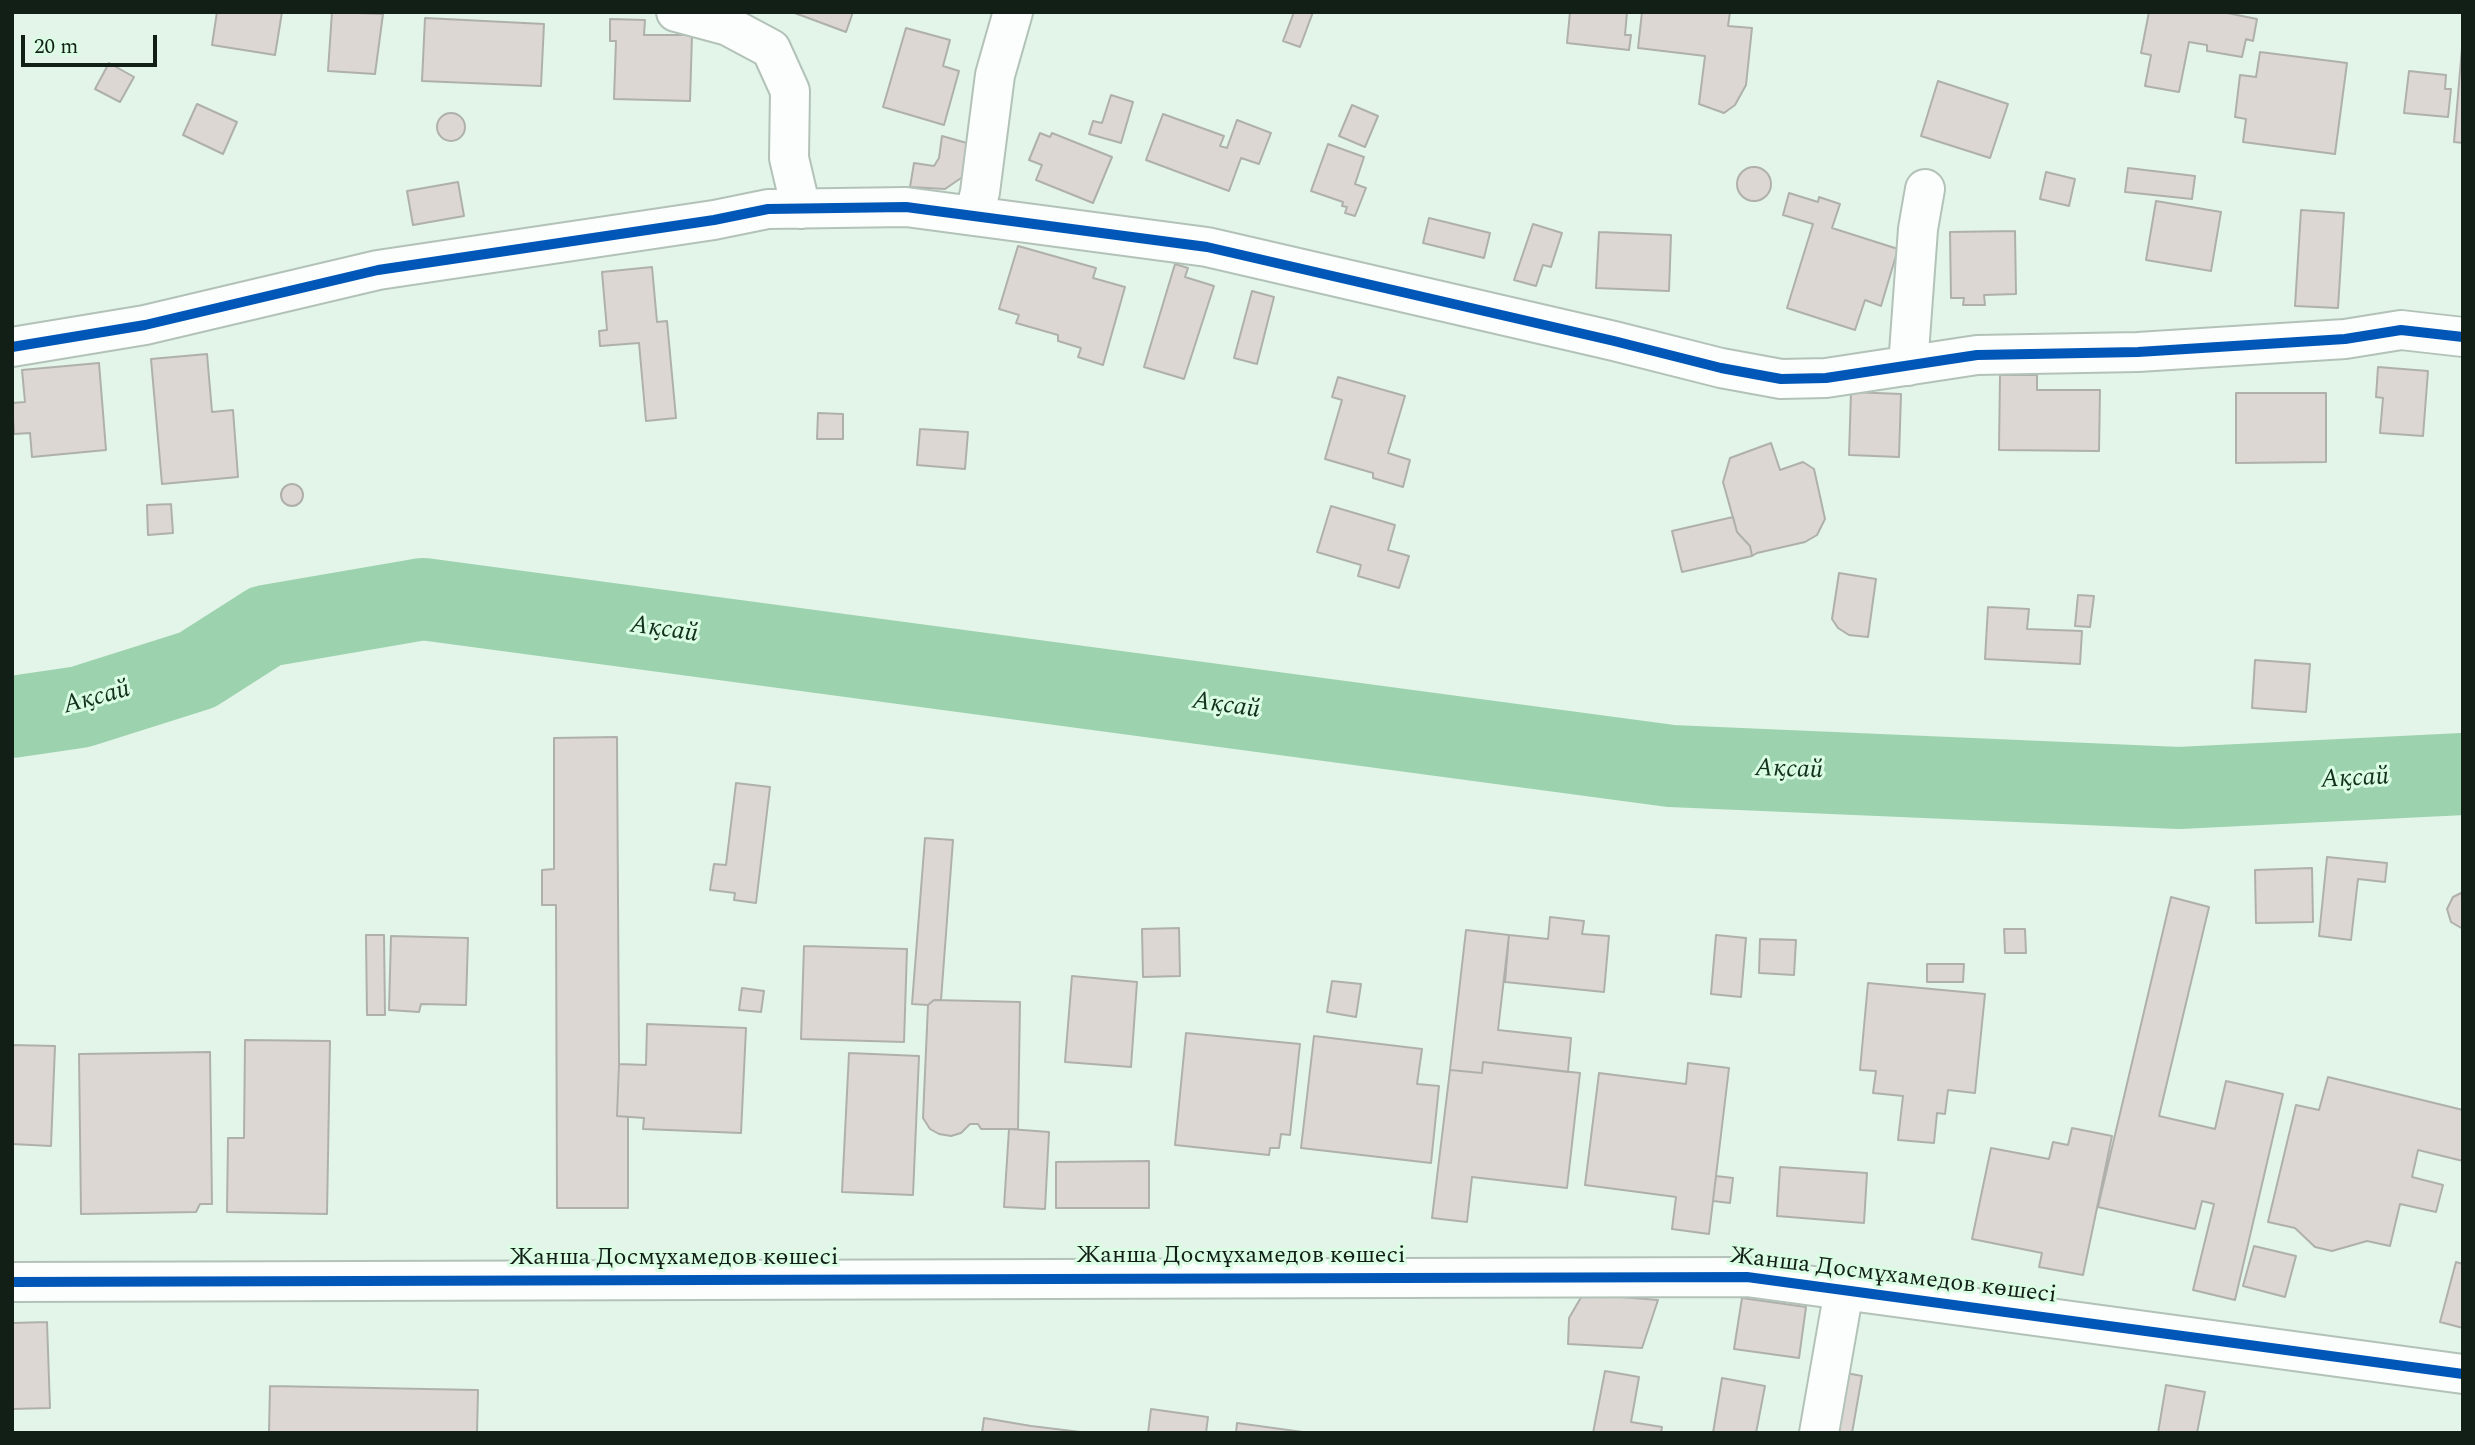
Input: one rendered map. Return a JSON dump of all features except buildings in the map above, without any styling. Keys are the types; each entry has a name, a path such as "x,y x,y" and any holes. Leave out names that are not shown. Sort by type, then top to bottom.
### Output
{"street":[{"path":"676,12 728,26 771,49 790,91 789,158 800,208"},
{"path":"974,216 981,192 996,75 1013,12"},
{"path":"1908,366 1918,229 1925,188"},
{"path":"12,347 145,325 378,270 714,220 768,209 906,207 1207,247 1721,368 1781,379 1826,378 1977,355 2138,352 2345,339 2401,330 2463,337"},
{"name":"Жанша Досмұхамедов көшесі","path":"12,1282 1747,1277 2463,1374"},
{"path":"1819,1433 1844,1290"}],"waterway":[{"name":"Ақсай","path":"12,717 80,707 197,670 266,626 423,599 1671,766 2179,788 2463,774"}],"cycle path":[{"path":"12,347 145,325 378,270 714,220 768,209 906,207 1207,247 1721,368 1781,379 1826,378 1977,355 2138,352 2345,339 2401,330 2463,337"},
{"path":"12,1282 1747,1277 2463,1374"}]}
